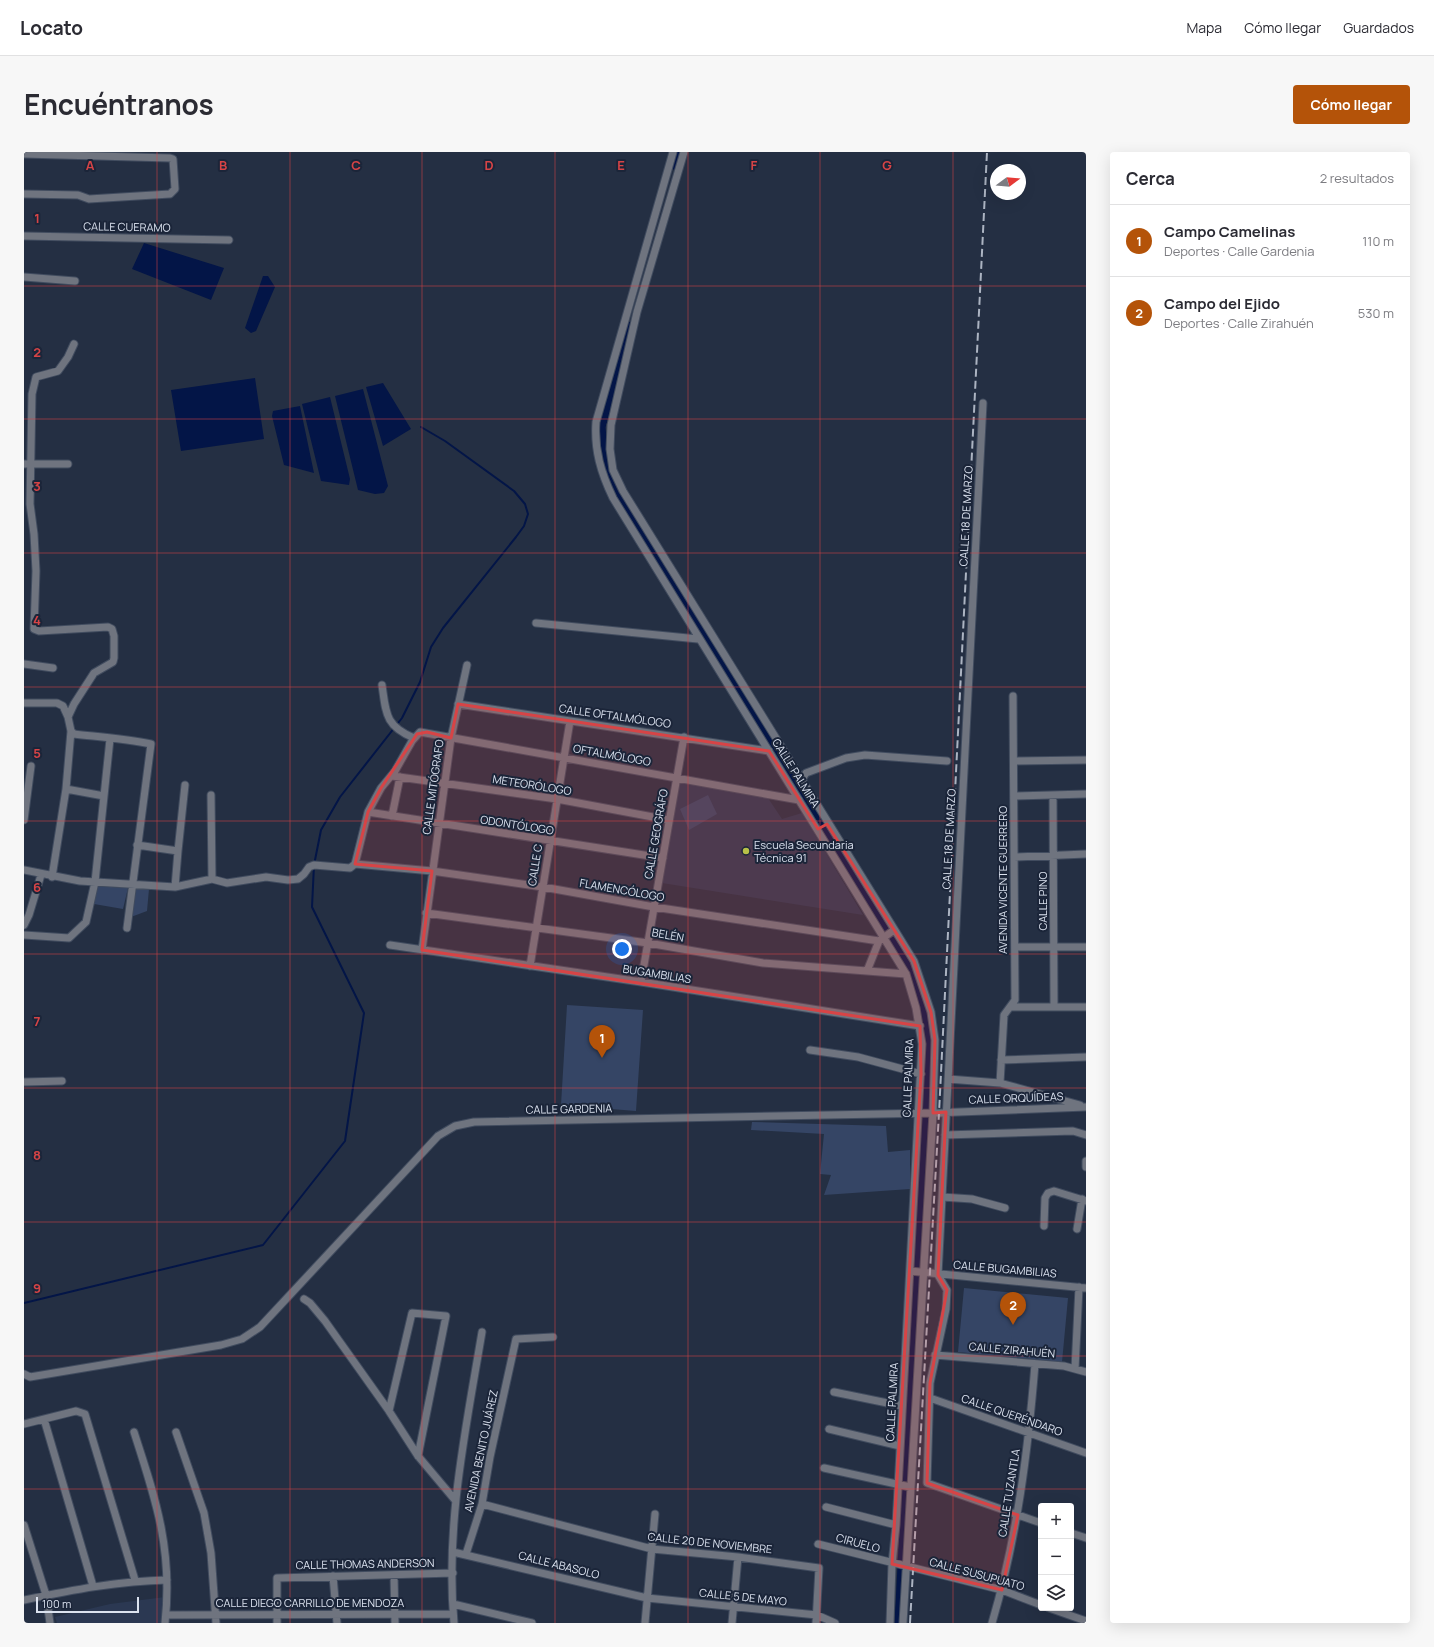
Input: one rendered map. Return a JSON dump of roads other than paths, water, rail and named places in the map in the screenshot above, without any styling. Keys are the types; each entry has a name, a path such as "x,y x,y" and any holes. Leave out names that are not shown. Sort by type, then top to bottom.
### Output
{"street":[{"name":"CALLE PALMIRA","path":"673,152 596,422 595,436 598,459 613,498 799,800 823,826 887,935 912,988 922,1044 920,1112 890,1623"},
{"path":"684,152 637,312 611,425 610,450 613,470 627,498 801,781 823,826 887,935 914,961 931,1012 935,1040 932,1113 921,1273 903,1623"},
{"path":"24,154 170,158 173,159 175,189 170,194 90,198 78,195 24,194"},
{"name":"CALLE CUERAMO","path":"24,236 230,240"},
{"path":"24,277 75,281"},
{"path":"68,717 74,704 94,673 112,662 114,658 114,636 112,629 108,627 39,631 34,629 36,571 34,534 27,504 32,394 36,377 58,371 68,357 74,344"},
{"name":"CALLE 18 DE MARZO","path":"938,1275 983,403"},
{"path":"28,464 68,464"},
{"path":"536,623 698,638"},
{"path":"24,664 53,668"},
{"name":"CALLE MITÓGRAFO","path":"422,950 451,738 467,665"},
{"path":"355,864 368,812 381,788 392,776 414,738 395,727 387,718 382,685"},
{"name":"AVENIDA VICENTE GUERRERO","path":"1000,1083 1004,1015 1015,1000 1015,761 1013,696"},
{"path":"24,703 57,703 63,706 68,717 71,731 66,789 52,877"},
{"name":"CALLE OFTALMÓLOGO","path":"458,704 769,751"},
{"name":"CALLE C","path":"530,966 570,720"},
{"path":"71,731 74,734 110,739 128,739 151,744 127,928"},
{"name":"OFTALMÓLOGO","path":"414,738 420,732 799,800"},
{"name":"CALLE GEOGRÁFO","path":"641,982 684,737"},
{"path":"24,935 69,938 86,922 95,882 110,739"},
{"path":"801,781 806,773 846,758 865,755 947,761"},
{"path":"1015,761 1086,760"},
{"path":"24,820 31,766"},
{"name":"METEORÓLOGO","path":"392,776 557,799 669,820"},
{"path":"392,816 400,777"},
{"path":"175,887 185,785"},
{"path":"66,789 104,796"},
{"path":"1014,796 1086,794"},
{"path":"24,870 52,877 132,885 175,887 212,879 211,795"},
{"name":"CALLE PINO","path":"1053,795 1054,1007"},
{"name":"ODONTÓLOGO","path":"368,812 662,858"},
{"path":"137,845 178,851"},
{"path":"1014,857 1086,854"},
{"name":"FLAMENCÓLOGO","path":"212,879 227,883 266,877 288,880 298,878 304,874 309,867 314,865 343,869 350,868 355,864 432,871 543,887 654,907 887,935"},
{"path":"24,925 29,915 41,875"},
{"name":"BELÉN","path":"426,913 648,943 763,963 906,974"},
{"path":"867,971 887,935"},
{"name":"BUGAMBILIAS","path":"390,945 641,982 920,1026"},
{"path":"1015,947 1086,947"},
{"path":"1010,1008 1086,1007"},
{"path":"810,1050 858,1057 921,1074"},
{"path":"1001,1060 1086,1057"},
{"path":"948,1079 1000,1083 1086,1107"},
{"path":"24,1082 62,1081"},
{"name":"CALLE ORQUÍDEAS","path":"932,1113 1086,1107"},
{"name":"CALLE GARDENIA","path":"24,1374 30,1377 221,1345 242,1339 260,1327 291,1296 438,1136 455,1126 474,1122 920,1112 932,1113"},
{"path":"945,1136 1069,1131 1086,1135"},
{"path":"1086,1161 1086,1167"},
{"path":"1044,1226 1045,1198 1048,1193 1054,1191 1084,1200 1077,1229"},
{"path":"942,1197 972,1199 1005,1208"},
{"name":"CALLE BUGAMBILIAS","path":"911,1271 938,1275 1083,1287"},
{"path":"938,1275 947,1290 946,1309 932,1371 927,1483 1038,1522"},
{"path":"1075,1369 1083,1287"},
{"path":"304,1299 310,1303 325,1321 389,1411 418,1456 455,1500"},
{"path":"389,1411 412,1313 446,1316 418,1456"},
{"name":"AVENIDA BENITO JUÁREZ","path":"454,1623 453,1552 455,1500 482,1332"},
{"name":"AVENIDA BENITO JUÁREZ","path":"466,1554 482,1504 490,1457 516,1339 552,1337"},
{"name":"CALLE ZIRAHUÉN","path":"936,1355 1064,1366 1086,1372"},
{"name":"CALLE TUZANTLA","path":"992,1623 1002,1590 1018,1515 1030,1433 1035,1364"},
{"path":"834,1392 902,1406"},
{"path":"903,1398 915,1400"},
{"name":"CALLE QUERÉNDARO","path":"930,1398 1086,1453"},
{"path":"24,1424 76,1411 85,1414 135,1580"},
{"path":"44,1419 93,1586"},
{"path":"829,1429 900,1446"},
{"path":"134,1432 156,1502 164,1535 167,1561 165,1623"},
{"path":"176,1432 204,1513 212,1553 216,1623"},
{"path":"824,1468 910,1487"},
{"name":"CALLE 20 DE NOVIEMBRE","path":"482,1504 652,1549 738,1557 819,1568 817,1619"},
{"path":"826,1507 896,1525"},
{"path":"645,1623 655,1514"},
{"path":"24,1525 46,1596 50,1623"},
{"path":"1074,1534 1086,1538"},
{"name":"CIRUELO","path":"818,1544 905,1567"},
{"path":"453,1552 466,1554"},
{"name":"CALLE ABASOLO","path":"466,1554 648,1598"},
{"path":"732,1623 738,1557"},
{"name":"CALLE SUSUPUATO","path":"905,1567 1002,1590 1038,1604"},
{"name":"CALLE THOMAS ANDERSON","path":"277,1615 277,1578 453,1573"},
{"path":"394,1575 395,1623"},
{"path":"333,1576 336,1619"},
{"path":"24,1600 93,1586 110,1586 135,1580 167,1580"},
{"name":"CALLE 5 DE MAYO","path":"648,1598 734,1607 835,1623"},
{"path":"453,1604 532,1623"},
{"path":"1058,1611 1086,1622"},
{"name":"CALLE DIEGO CARRILLO DE MENDOZA","path":"166,1615 277,1615 336,1619 395,1614 454,1614"},
{"path":"277,1615 277,1623"}],"waterway":[{"path":"676,167 680,152"},
{"path":"631,325 602,427 606,472 622,503 910,969 925,1014 929,1043 898,1623"},
{"path":"24,1303 263,1245 345,1141 364,1013 312,907 314,865 321,830 340,797 402,718 420,682 431,647 443,628 516,537 524,526 528,514 525,504 514,491 445,441 421,427"}],"railway":[{"path":"910,1623 939,1113 987,152"}],"place":[{"name":"Escuela Secundaria Técnica 91","path":"746,851"},
{"name":"Campo Camelinas","path":"602,1058"},
{"name":"Campo del Ejido","path":"1013,1325"}]}
